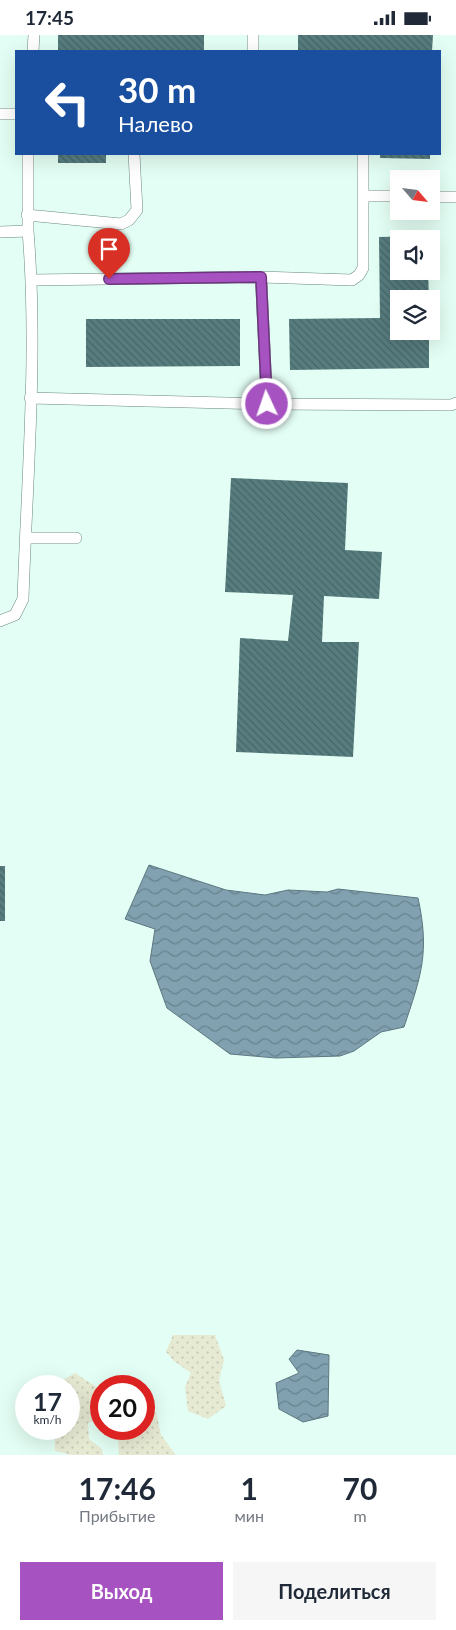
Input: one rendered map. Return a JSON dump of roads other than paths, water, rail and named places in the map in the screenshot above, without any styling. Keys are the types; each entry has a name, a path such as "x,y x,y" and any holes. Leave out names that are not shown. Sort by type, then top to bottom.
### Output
{"lane":[{"path":"33,50 34,35"},
{"path":"252,35 253,50"},
{"path":"0,114 15,114"},
{"path":"0,621 15,615 23,599 32,280 27,215 28,155"},
{"path":"27,215 121,224 129,220 138,210 134,155"},
{"path":"32,280 261,277 352,280 364,268 363,155"},
{"path":"363,196 390,196"},
{"path":"440,197 456,197"},
{"path":"0,232 28,231"},
{"path":"261,277 267,404"},
{"path":"30,398 267,404 451,405 456,403"},
{"path":"25,538 76,539"}],"water":[{"path":"149,865 226,890 265,895 288,890 327,892 338,889 418,898 422,917 422,964 404,1027 381,1032 354,1051 340,1056 276,1058 230,1054 167,1008 150,961 155,929 125,919"},
{"path":"297,1350 329,1355 328,1416 303,1422 279,1409 276,1383 299,1373 289,1359"}]}
